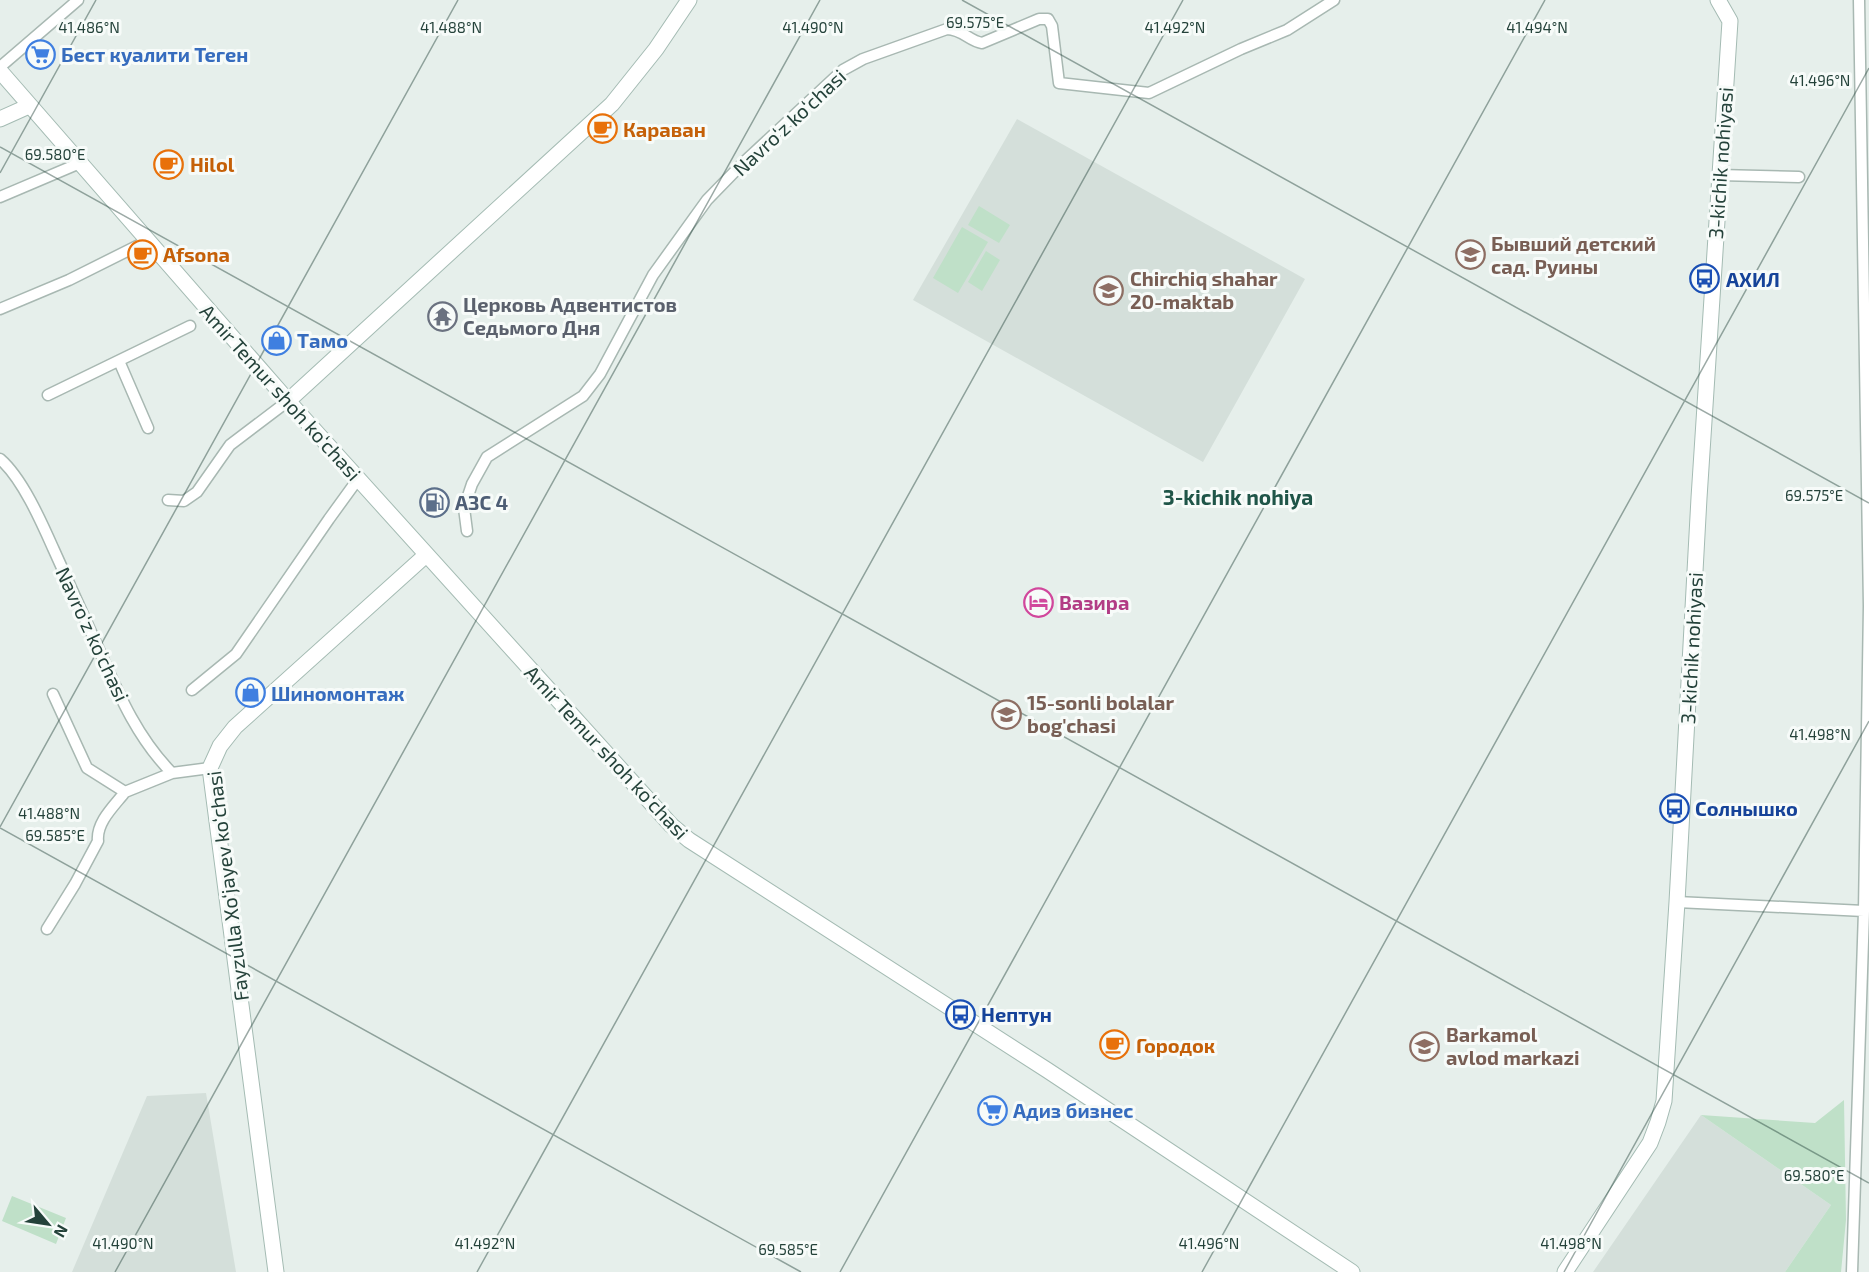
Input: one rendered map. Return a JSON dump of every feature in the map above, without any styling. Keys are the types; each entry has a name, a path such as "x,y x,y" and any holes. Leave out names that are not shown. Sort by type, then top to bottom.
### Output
{"main road":[{"path":"288,401 606,111 656,49 689,0"},
{"name":"3-kichik nohiyasi","path":"1564,1272 1650,1143 1659,1122 1664,1101 1699,498 1730,21 1718,0"},
{"name":"Amir Temur shoh ko‘chasi","path":"0,69 29,106 288,401 653,807 689,840 1047,1070 1352,1272"},
{"path":"0,118 29,106"},
{"name":"Fayzulla Xo‘jayev ko‘chasi","path":"276,1272 210,768 220,746 235,727 426,555"}],"street":[{"path":"0,69 78,0"},
{"name":"Navro‘z ko‘chasi","path":"467,531 464,508 472,484 488,457 583,396 600,374 653,275 707,200 743,163 843,70 863,59 947,29 956,29 982,44 1039,20 1048,19 1052,26 1059,83 1149,93 1287,30 1334,0"},
{"path":"1852,1272 1864,912 1869,606 1858,0"},
{"path":"0,197 80,163"},
{"path":"1719,175 1799,177"},
{"path":"0,309 69,280 147,241"},
{"path":"48,395 190,326"},
{"path":"119,361 148,428"},
{"path":"168,500 184,501 197,492 230,445 288,401"},
{"name":"Navro‘z ko‘chasi","path":"0,459 10,468 44,527 118,692 144,740 172,773"},
{"path":"192,690 236,654 358,479"},
{"path":"53,694 87,768 125,792"},
{"path":"47,929 98,841 97,835 105,817 125,792 172,773 210,768"},
{"path":"1677,902 1864,912"}],"shaded area":[{"name":"Chirchiq shahar 20-maktab","path":"1017,119 1305,279 1203,462 913,300"},
{"path":"206,1093 236,1272 72,1272 147,1096"},
{"path":"1701,1115 1831,1205 1785,1272 1593,1272"}],"green space":[{"path":"979,206 1010,225 999,243 968,225"},
{"path":"962,227 988,242 958,293 933,278"},
{"path":"986,251 1000,260 982,291 968,282"},
{"path":"1844,1100 1846,1220 1841,1272 1785,1272 1831,1205 1701,1115 1815,1123"},
{"path":"12,1196 66,1218 56,1244 2,1221"}],"place":[{"name":"Бест куалити Теген","path":"40,54"},
{"name":"Караван","path":"602,129"},
{"name":"Hilol","path":"169,164"},
{"name":"Afsona","path":"142,254"},
{"name":"Бывший детский сад. Руины","path":"1470,254"},
{"name":"АХИЛ","path":"1705,279"},
{"name":"Chirchiq shahar 20-maktab","path":"1109,290"},
{"name":"Церковь Адвентистов Седьмого Дня","path":"442,316"},
{"name":"Тамо","path":"276,340"},
{"name":"АЗС 4","path":"434,502"},
{"name":"Вазира","path":"1038,602"},
{"name":"Шиномонтаж","path":"250,693"},
{"name":"15-sonli bolalar bog'chasi","path":"1006,714"},
{"name":"Солнышко","path":"1674,808"},
{"name":"Нептун","path":"960,1014"},
{"name":"Городок","path":"1115,1045"},
{"name":"Barkamol avlod markazi","path":"1425,1046"},
{"name":"Адиз бизнес","path":"992,1110"}],"district":[{"name":"3-kichik nohiya","path":"1238,496"}]}
